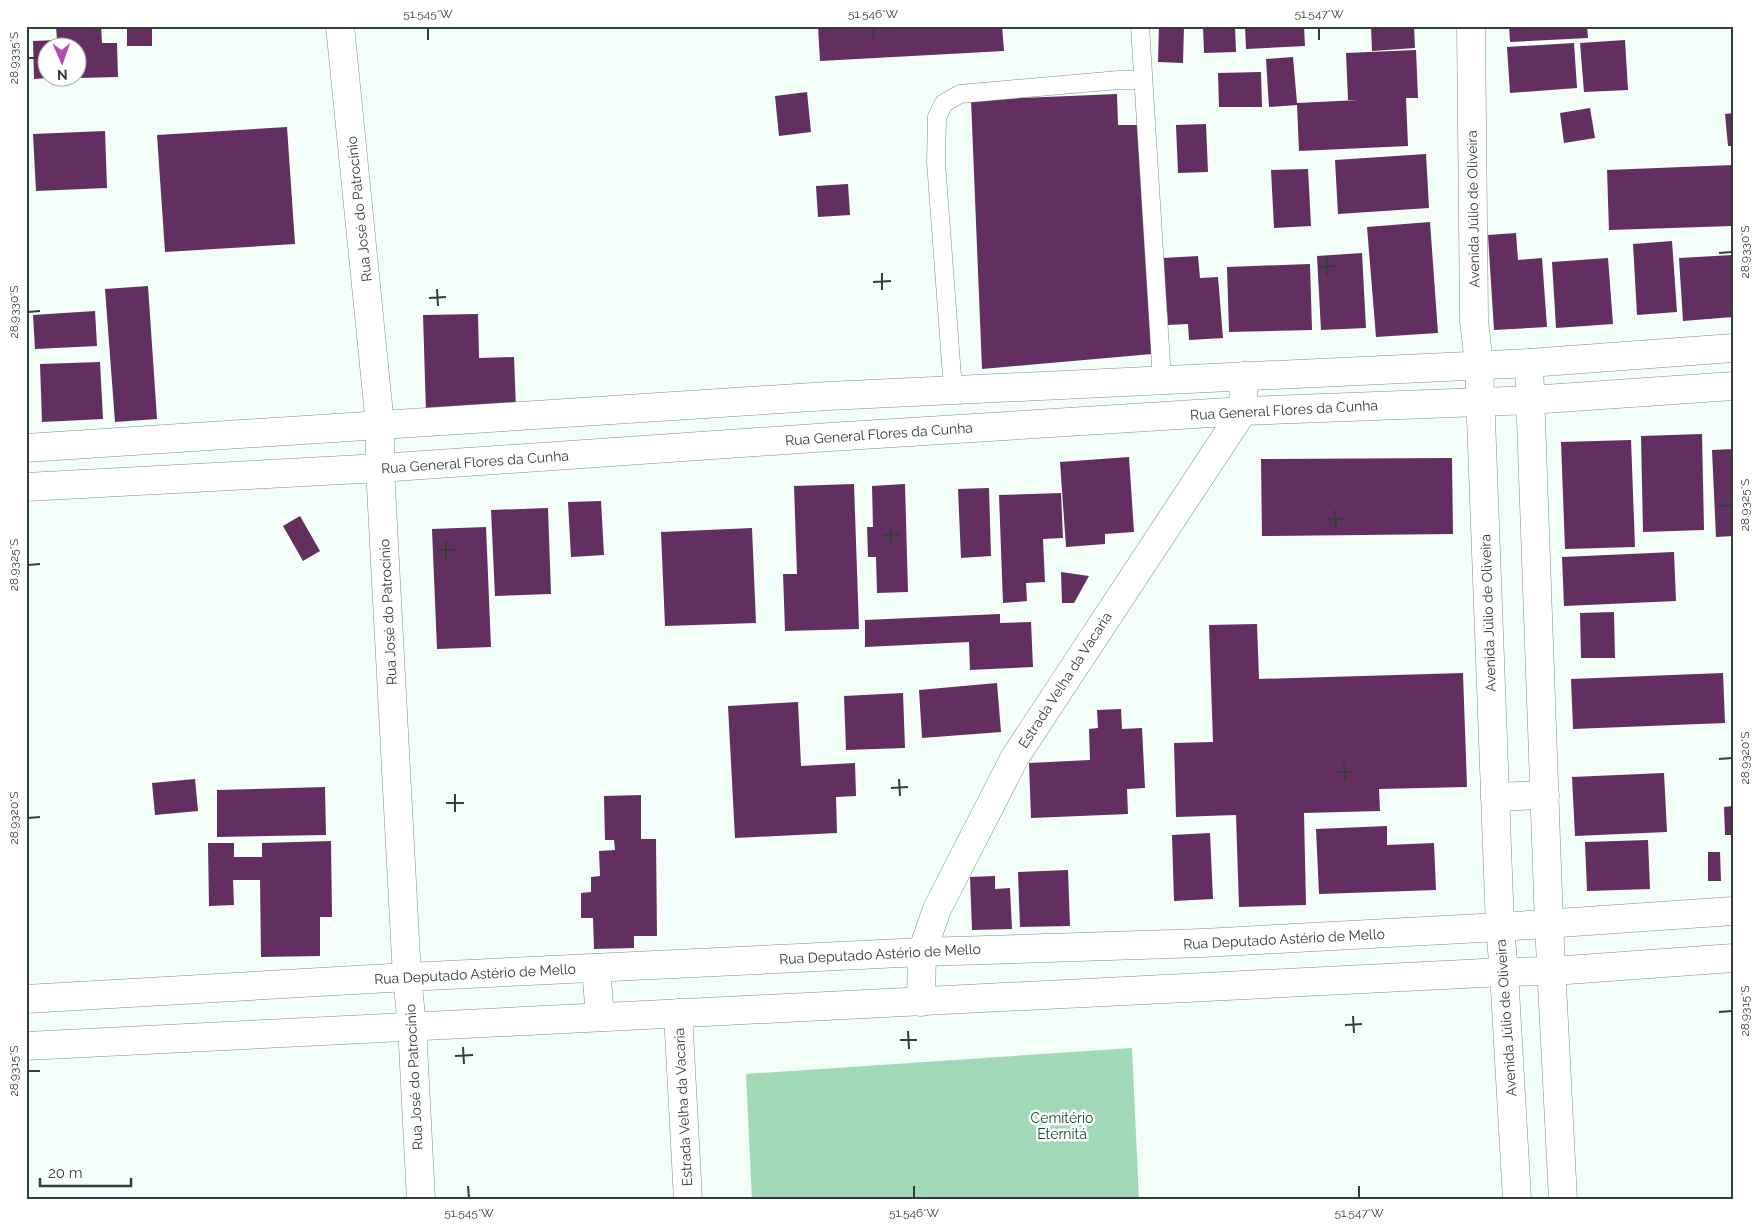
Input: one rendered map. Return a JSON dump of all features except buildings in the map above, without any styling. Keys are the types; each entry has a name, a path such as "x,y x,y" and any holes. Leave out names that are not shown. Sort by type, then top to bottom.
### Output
{"street":[{"name":"Rua José do Patrocínio","path":"340,26 380,425 380,468 407,977 412,1025 421,1200"},
{"name":"Avenida Júlio de Oliveira","path":"1470,26 1474,320 1479,365 1500,927 1517,1200"},
{"path":"26,448 828,396 1529,363 1725,348 1726,387"},
{"path":"1529,363 1549,924 1553,971 1563,1200"},
{"path":"1243,411 1244,376"},
{"name":"Rua General Flores da Cunha","path":"26,487 380,468 1243,411 1530,400 1726,387"},
{"path":"828,396 830,437"},
{"name":"Estrada Velha da Vacaria","path":"922,1002 922,952 937,909 1015,756 1243,411"},
{"path":"1495,798 1545,795"},
{"name":"Rua Deputado Astério de Mello","path":"26,999 407,977 922,952 1203,943 1500,927 1733,911"},
{"path":"1203,943 1207,987"},
{"path":"26,1046 412,1025 1553,971 1733,958"},
{"path":"596,968 600,1016"},
{"name":"Estrada Velha da Vacaria","path":"678,1013 688,1200"}],"lane":[{"path":"1140,26 1162,380"},
{"path":"953,390 936,162 937,117 944,103 960,94 1119,80 1143,80"}],"green space":[{"name":"Cemitério Eternitá","path":"1132,1048 1139,1200 752,1200 746,1074"}]}
